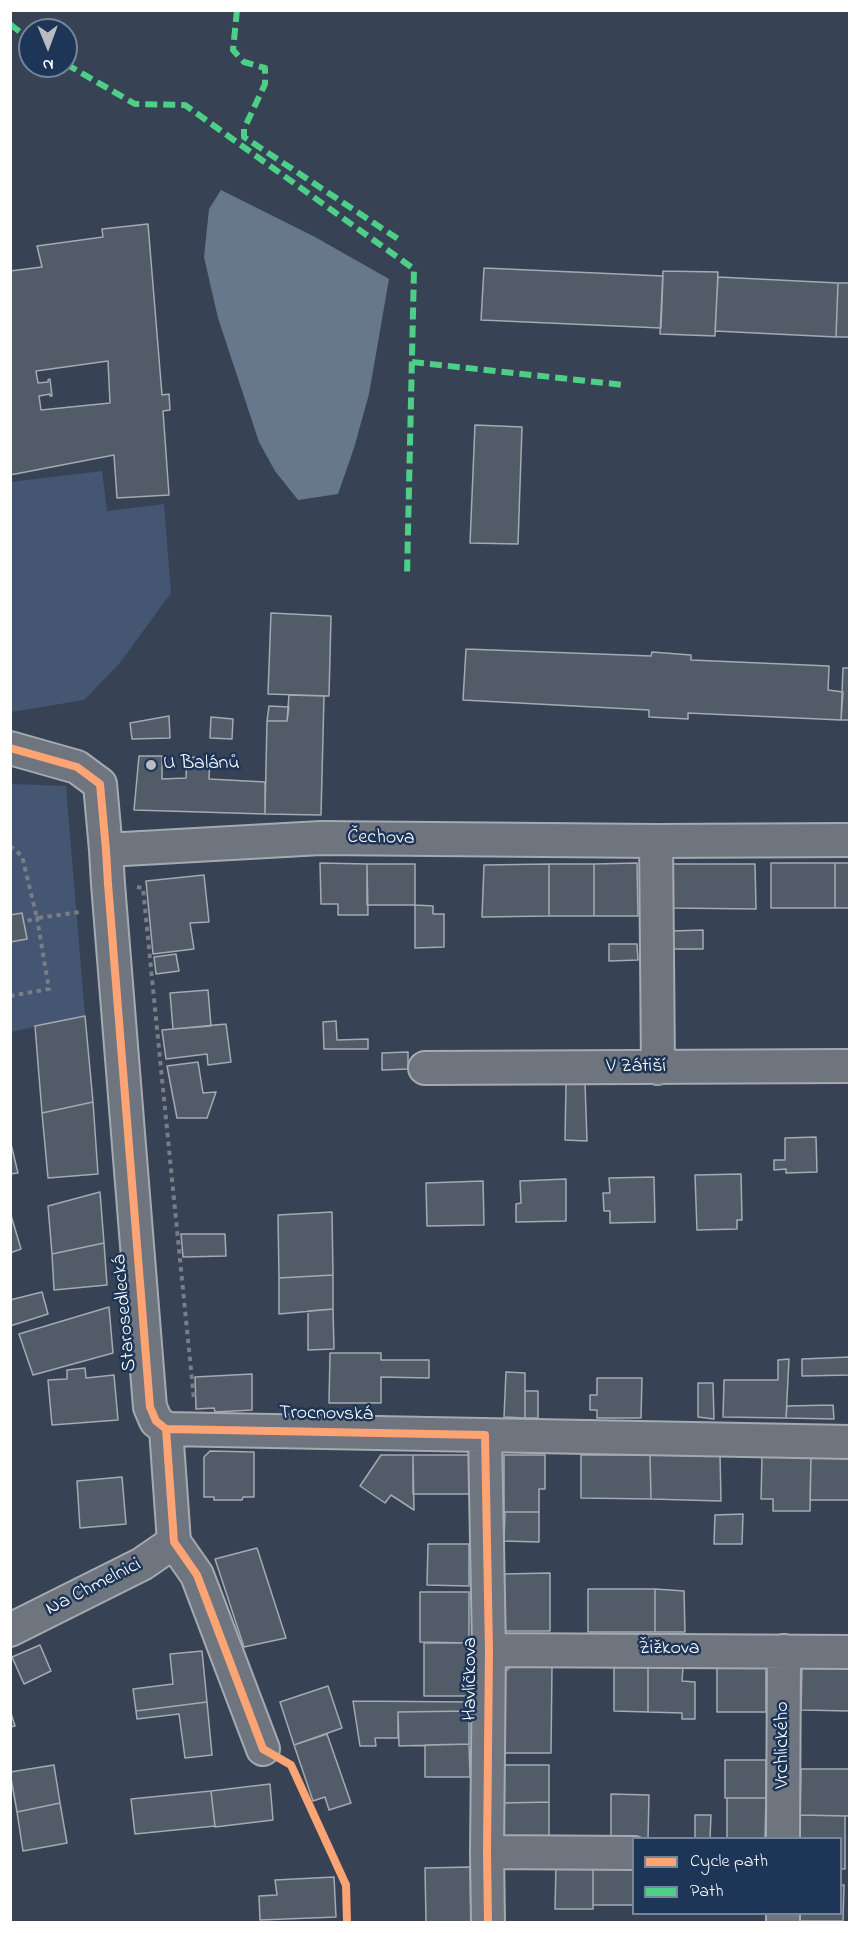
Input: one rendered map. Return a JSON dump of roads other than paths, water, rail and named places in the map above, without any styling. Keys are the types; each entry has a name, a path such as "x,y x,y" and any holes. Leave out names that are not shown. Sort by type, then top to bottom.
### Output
{"street":[{"name":"Starosedlecká","path":"10,748 77,767 100,784 150,1407 156,1421 166,1429 174,1542"},
{"name":"Čechova","path":"106,850 321,838 656,842 849,840"},
{"path":"656,842 658,1068"},
{"name":"V Zátiší","path":"425,1068 847,1066"},
{"name":"Trocnovská","path":"166,1429 849,1442"},
{"name":"Havlíčkova","path":"486,1435 489,1923"},
{"path":"174,1542 197,1575 263,1749"},
{"name":"Na Chmelnici","path":"10,1630 142,1564 174,1542"},
{"name":"Žižkova","path":"489,1650 849,1652"},
{"name":"Vrchlického","path":"783,1837 784,1651"},
{"path":"487,1852 632,1853"}],"place":[{"name":"U Balánů","path":"151,765"}]}
